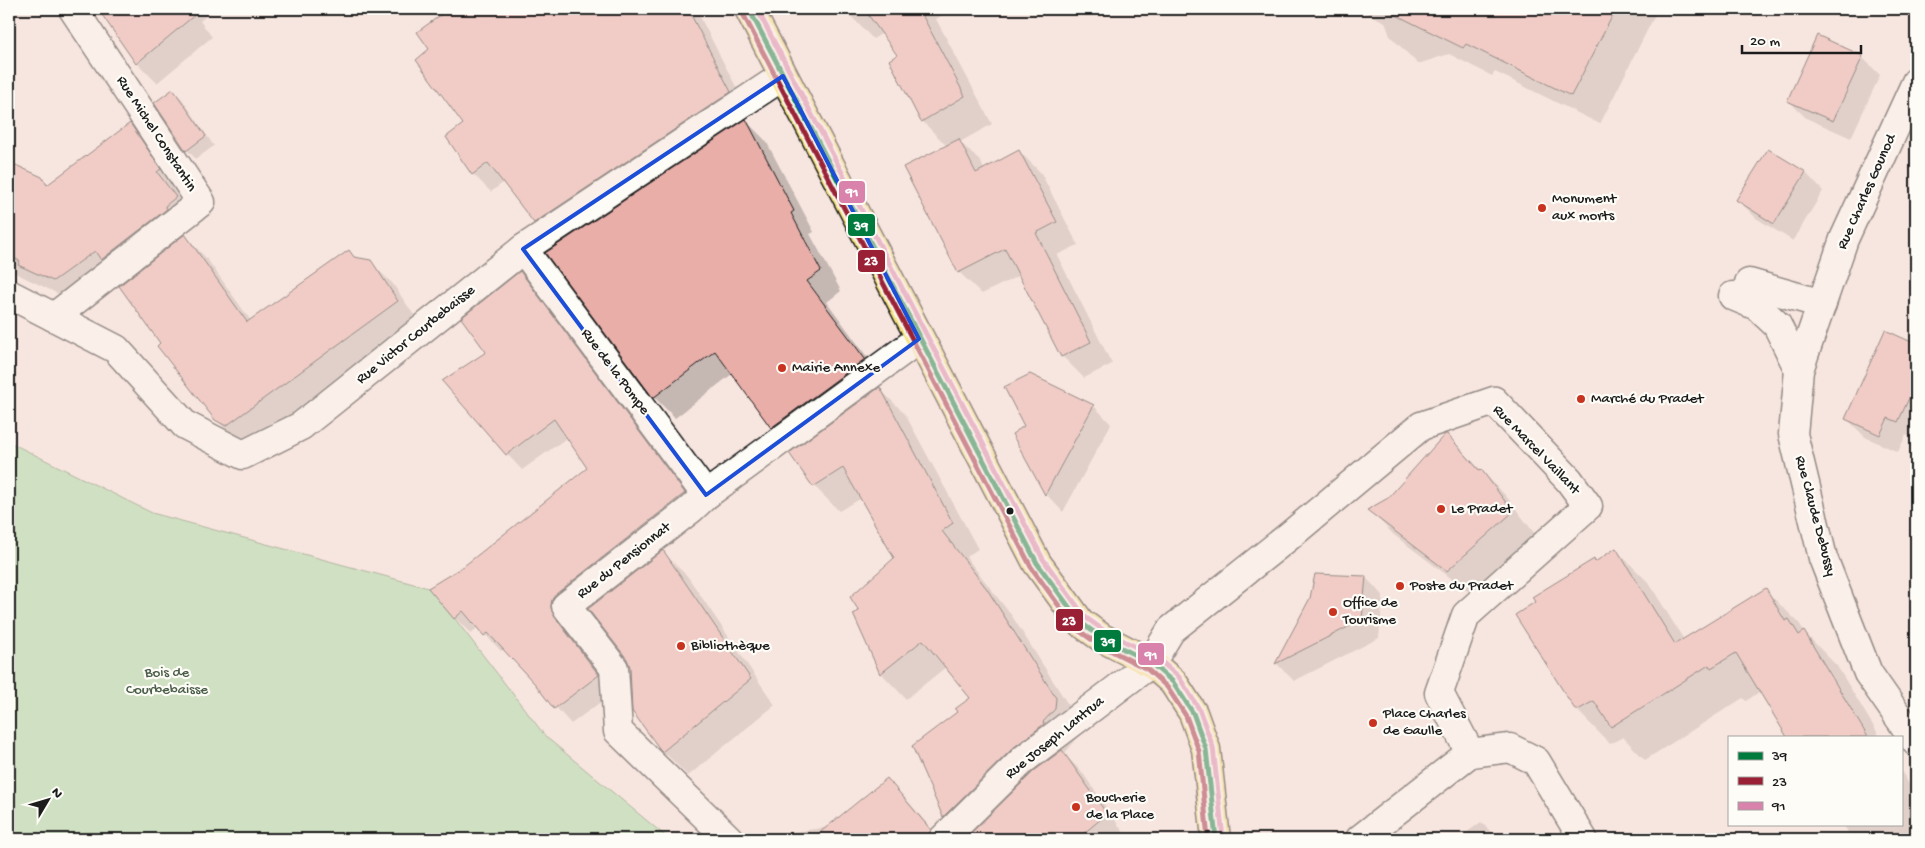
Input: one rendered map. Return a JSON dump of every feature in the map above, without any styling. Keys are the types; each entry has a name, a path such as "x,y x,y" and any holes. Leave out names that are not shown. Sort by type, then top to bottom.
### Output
{"main road":[{"path":"749,9 1037,564 1080,622 1102,638 1151,663 1173,682 1193,713 1206,750 1216,839"}],"street":[{"name":"Rue Michel Constantin","path":"54,317 201,202 73,9"},
{"name":"Rue Victor Courbebaisse","path":"54,317 116,349 185,425 243,455 301,426 524,249 783,76"},
{"name":"Rue Charles Gounod","path":"1822,304 1844,239 1916,82"},
{"name":"Rue de la Pompe","path":"524,249 706,495"},
{"path":"1800,370 1777,325 1741,289 1822,304"},
{"path":"9,294 54,317"},
{"name":"Rue Claude Debussy","path":"1822,304 1800,370 1793,434 1823,558 1868,672 1916,742"},
{"name":"Rue du Pensionnat","path":"729,839 618,731 614,668 566,606 691,510 706,495 919,339"},
{"name":"Rue Marcel Vaillant","path":"1151,663 1171,630 1288,537 1421,426 1494,401 1569,480 1588,506 1466,615 1439,693 1470,753"},
{"name":"Rue Joseph Lantrua","path":"943,839 1024,759 1151,663"},
{"path":"1360,839 1470,753 1510,748 1536,761 1583,839"}],"highlighted area":[{"path":"783,76 919,339 706,495 523,249"}],"green space":[{"name":"Bois de Courbebaisse","path":"9,442 152,513 432,589 546,737 669,839 9,839"}],"building":[{"path":"98,9 202,9 136,64"},
{"path":"449,9 688,9 731,92 534,223 488,163 472,175 446,137 463,124 416,60 429,49 417,32"},
{"path":"864,9 919,9 965,96 921,122 889,60 897,55"},
{"path":"1384,9 1616,9 1571,96 1466,44 1463,48"},
{"path":"1817,35 1863,56 1833,121 1787,101"},
{"path":"173,89 206,136 186,151 154,103"},
{"path":"746,119 794,211 791,213 821,271 807,281 865,359 771,428 715,351 653,398 545,253"},
{"path":"130,123 161,169 157,172 176,197 165,206 167,209 101,260 95,251 53,281 18,265 20,261 9,256 9,162 42,177 47,185"},
{"path":"959,139 976,173 1019,150 1057,222 1036,233 1091,342 1061,357 1005,249 958,273 903,167"},
{"path":"1768,149 1806,172 1774,224 1736,200"},
{"path":"185,234 247,322 349,250 354,257 371,260 398,301 226,426 215,420 157,346 160,343 119,286"},
{"path":"520,271 685,493 556,594 552,600 551,608 554,616 599,675 554,709 535,684 488,633 484,636 463,611 454,619 428,588 464,566 587,468 554,419 506,455 442,381 486,352 461,318"},
{"path":"1885,330 1916,344 1916,383 1898,422 1888,418 1880,435 1845,419"},
{"path":"1030,374 1094,405 1045,495 1012,434 1024,426 1004,387"},
{"path":"880,387 953,523 942,531 987,589 1056,698 1055,709 1043,722 1044,724 1013,748 943,817 912,746 957,712 955,709 970,698 923,640 880,674 853,614 859,611 850,597 894,558 843,468 813,487 789,453"},
{"name":"Le Pradet","path":"1445,434 1479,470 1481,469 1513,512 1447,571 1367,510 1388,498"},
{"path":"1616,548 1675,644 1766,588 1785,621 1789,619 1799,635 1804,631 1867,736 1786,736 1736,653 1711,668 1709,665 1611,727 1594,701 1576,711 1515,615 1535,602 1532,597 1594,559 1595,562"},
{"name":"Bibliothèque","path":"663,550 751,679 662,752 632,711 630,667 627,659 588,609"},
{"name":"Office de Tourisme","path":"1315,574 1366,576 1362,620 1275,664 1310,598"},
{"path":"1062,750 1107,814 1077,839 965,839 1034,771"},
{"path":"887,778 931,830 928,839 812,839"}],"transit line":[{"name":"39","path":"749,9 1037,563 1080,622 1102,638 1151,663 1173,682 1193,713 1206,749 1216,839"},
{"name":"91","path":"757,9 1043,559 1085,617 1106,632 1156,657 1179,677 1199,709 1213,747 1223,838"},
{"name":"23","path":"742,12 1031,567 1075,628 1098,644 1147,669 1167,687 1186,716 1199,751 1208,839"}],"place":[{"name":"Monument aux morts","path":"1542,208"},
{"name":"Mairie Annexe","path":"782,368"},
{"name":"Marché du Pradet","path":"1581,399"},
{"name":"Le Pradet","path":"1441,509"},
{"name":"Poste du Pradet","path":"1400,586"},
{"name":"Office de Tourisme","path":"1333,612"},
{"name":"Bibliothèque","path":"681,646"},
{"name":"Place Charles de Gaulle","path":"1373,723"},
{"name":"Boucherie de la Place","path":"1076,807"}]}
